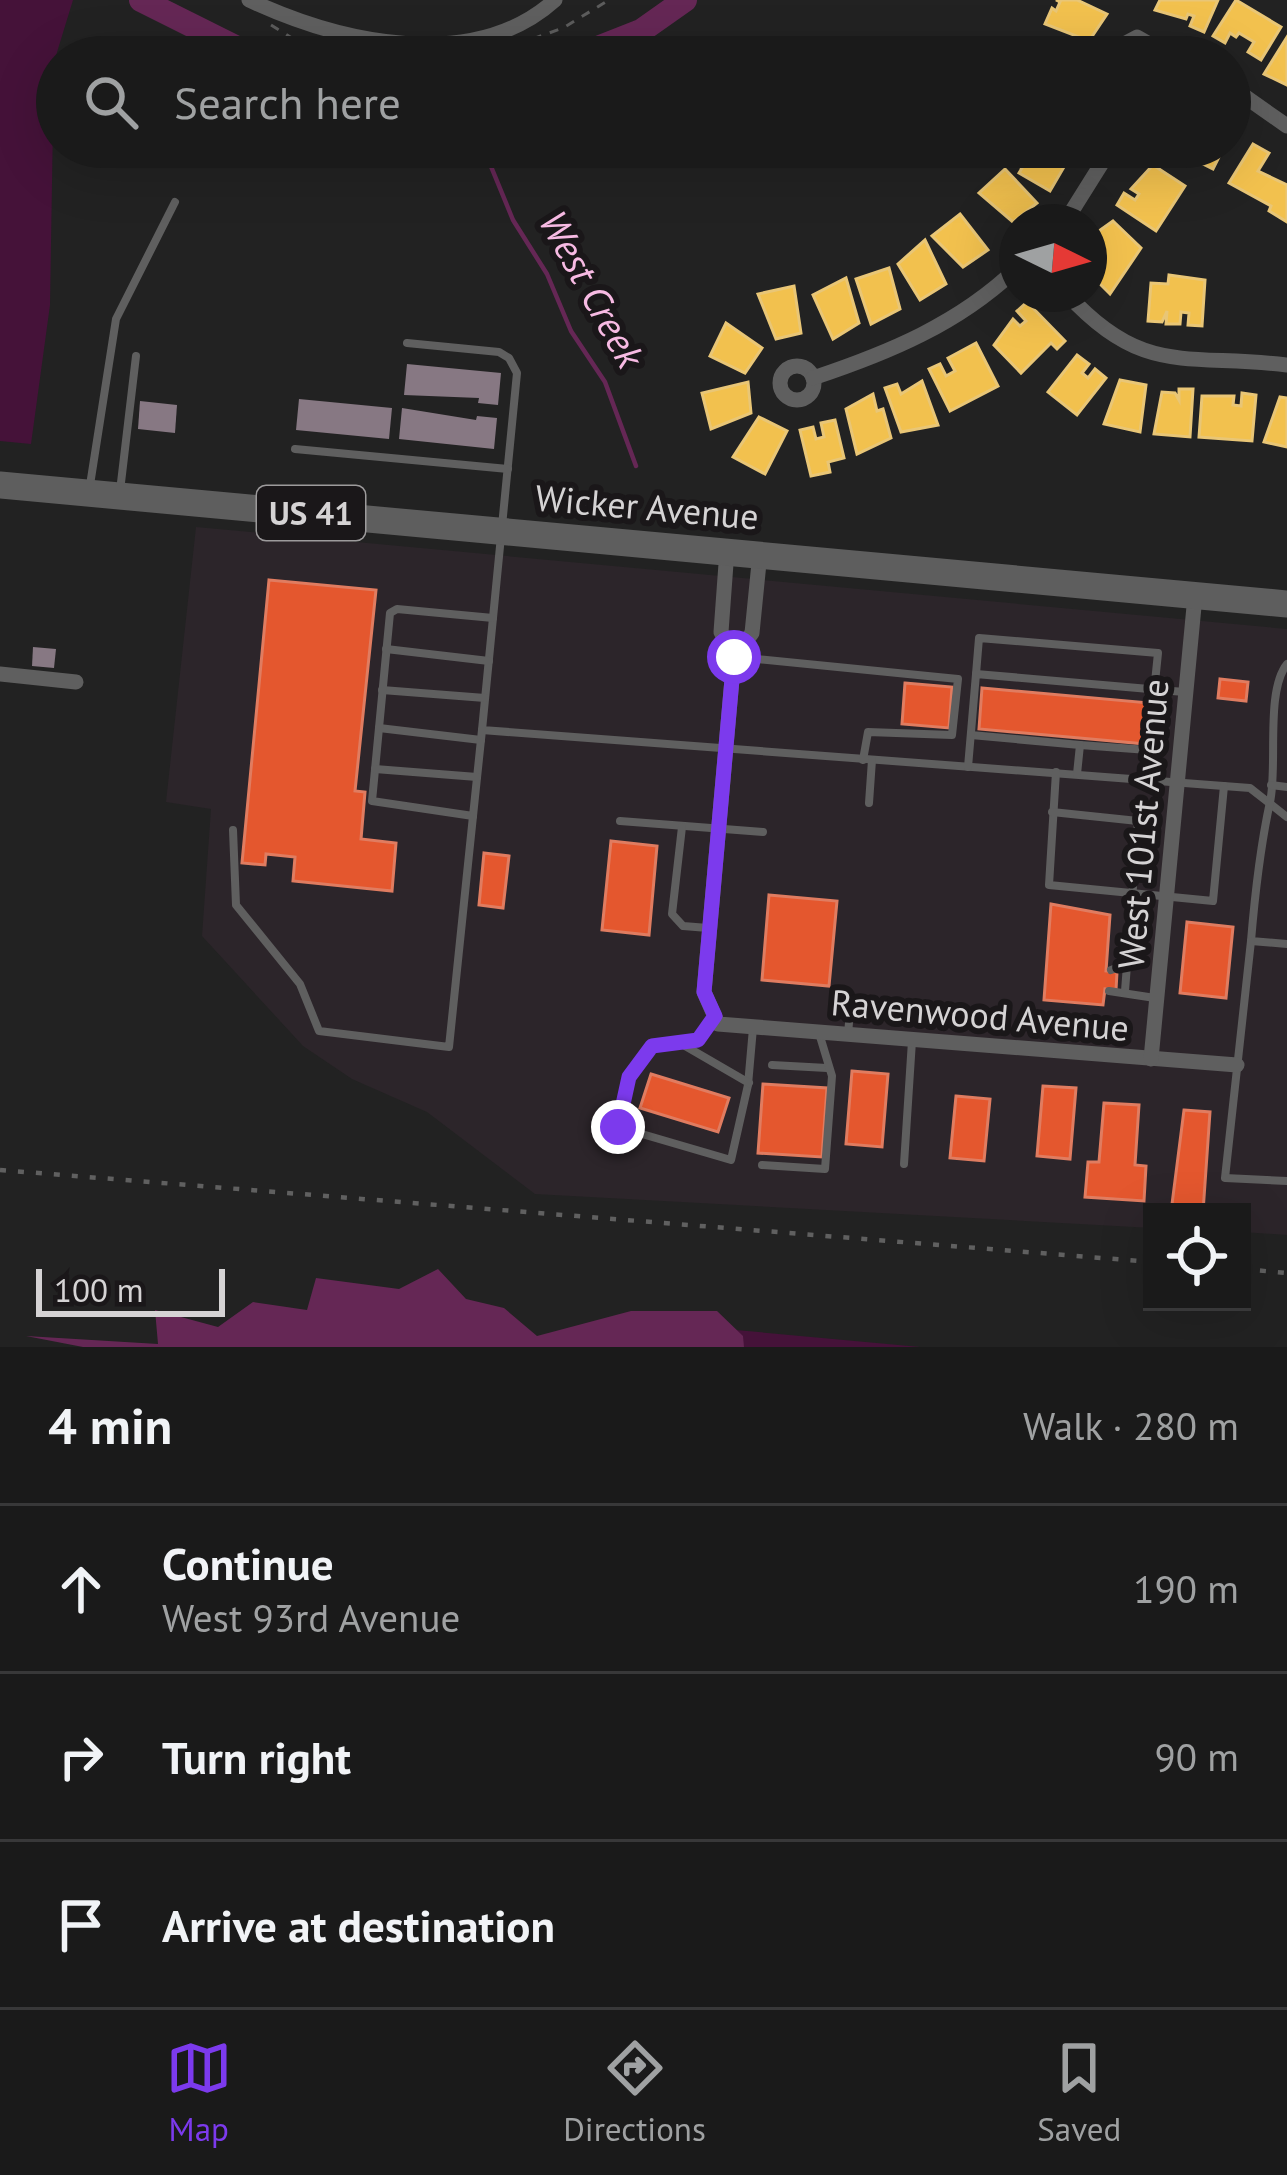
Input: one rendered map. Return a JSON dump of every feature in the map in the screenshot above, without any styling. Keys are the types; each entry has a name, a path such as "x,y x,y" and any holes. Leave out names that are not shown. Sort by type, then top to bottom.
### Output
{"highway":[{"name":"Wicker Avenue","path":"0,485 1287,604"}],"street":[{"path":"249,0 353,36"},
{"path":"467,36 513,27 555,0"},
{"path":"1251,101 1287,126"},
{"path":"1076,204 1099,168"},
{"path":"813,378 884,354 945,323 999,282"},
{"path":"1085,312 1111,338 1140,351 1287,365"},
{"path":"727,550 721,632 734,657"},
{"path":"716,1020 704,992 725,750 734,657 752,633 760,553"},
{"name":"West 101st Avenue","path":"1151,1059 1195,596"},
{"path":"0,674 76,682"},
{"name":"Ravenwood Avenue","path":"716,1020 1237,1065"}],"lane":[{"path":"89,493 116,319 175,202"},
{"path":"233,830 236,905 300,985 319,1030 449,1047 517,373 509,358 407,344"},
{"path":"119,496 136,356"},
{"path":"295,449 508,469"},
{"path":"473,816 381,806 372,801 386,649 390,613 398,609 494,617"},
{"path":"968,767 970,735 979,638 1158,653 1148,750 970,735"},
{"path":"386,649 489,661"},
{"path":"734,657 958,679 952,735 868,732 869,803"},
{"path":"1287,664 1280,675 1270,801 1262,824 1226,1178 1287,1180"},
{"path":"976,674 1185,692"},
{"path":"382,690 485,698"},
{"path":"1278,707 1287,698"},
{"path":"379,728 1250,788 1287,817"},
{"path":"1077,774 1080,745"},
{"path":"375,769 477,778"},
{"path":"1056,772 1049,885 1213,901 1224,786"},
{"path":"1271,785 1287,787"},
{"path":"1052,812 1138,821 1125,991"},
{"path":"620,821 763,832"},
{"path":"682,827 672,914 683,926 710,928"},
{"path":"1251,941 1287,944"},
{"path":"1111,970 1127,964"},
{"path":"1109,991 1118,996 1125,991 1156,998"},
{"path":"848,1034 851,1000"},
{"path":"716,1020 698,1040 652,1046 629,1077 618,1127 731,1160 748,1083 753,1026"},
{"path":"762,1165 825,1169 829,1068 819,1032"},
{"path":"904,1164 912,1039"},
{"path":"679,1043 748,1083"},
{"path":"772,1065 829,1068"}],"path":[{"path":"541,36 609,0"},
{"path":"268,9 271,25 286,36"}],"shaded area":[{"path":"0,0 73,0 62,36 36,36 36,168 52,168 50,305 31,444 0,441"},
{"path":"196,527 1287,629 1287,1235 1251,1233 1251,1203 1143,1203 1143,1228 535,1194 427,1112 352,1079 303,1046 202,936 211,809 166,802"},
{"path":"438,1269 466,1299 504,1308 537,1336 631,1311 717,1311 743,1336 744,1347 83,1347 26,1336 158,1344 155,1310 218,1327 253,1302 307,1310 316,1278 399,1289"},
{"path":"736,1330 920,1347 744,1347"}],"building: Homes":[{"path":"1056,0 1077,0 1107,14 1092,36 1076,36 1045,24 1060,2"},
{"path":"1160,0 1218,0 1204,32 1190,26 1194,16 1188,14 1186,19 1155,10"},
{"path":"1236,0 1281,27 1261,60 1251,54 1251,36 1213,36"},
{"path":"1287,37 1287,85 1264,74"},
{"path":"1253,144 1269,153 1258,171 1287,185 1287,222 1269,211 1271,206 1229,183 1238,168 1251,168"},
{"path":"1022,168 1063,168 1050,191 1019,173"},
{"path":"1150,168 1185,186 1156,231 1117,205 1124,193 1135,200 1139,194 1131,189"},
{"path":"1005,169 1037,203 999,204 999,210 979,193"},
{"path":"960,214 988,250 963,267 932,236"},
{"path":"1113,221 1141,248 1110,294 1107,291 1107,225"},
{"path":"925,240 946,284 920,300 898,264"},
{"path":"889,268 900,309 871,324 856,279"},
{"path":"1169,275 1205,280 1202,326 1188,325 1189,313 1181,312 1180,324 1166,324 1167,311 1162,322 1148,321 1151,283 1168,284"},
{"path":"846,278 859,323 833,339 813,295"},
{"path":"794,286 801,333 776,339 758,294"},
{"path":"1018,312 1037,312 1065,341 1057,349 1051,343 1021,373 994,345 1013,319 1020,326 1026,321"},
{"path":"726,323 762,348 745,373 710,356"},
{"path":"976,343 998,386 950,411 929,369 940,364 946,376 955,371 948,358"},
{"path":"1077,355 1089,364 1082,373 1088,378 1095,369 1106,378 1077,415 1048,392"},
{"path":"1120,380 1146,385 1140,432 1104,424"},
{"path":"922,381 938,425 901,432 885,388 897,384 901,394"},
{"path":"748,382 751,413 711,429 702,393"},
{"path":"1179,389 1193,389 1190,437 1154,434 1162,392 1175,393 1179,400"},
{"path":"1242,393 1256,395 1252,441 1199,437 1202,396 1234,396 1233,405 1241,406"},
{"path":"873,394 891,438 857,454 846,409"},
{"path":"1280,397 1287,398 1287,447 1264,442"},
{"path":"759,417 787,431 765,474 733,457"},
{"path":"835,420 844,458 828,462 830,472 811,476 800,430 813,427 816,439 824,437 821,423"}],"building: Shops":[{"path":"269,580 376,590 355,791 365,792 361,839 396,843 392,891 293,881 295,857 266,854 265,865 242,863"},
{"path":"1220,679 1248,682 1246,701 1218,698"},
{"path":"905,683 952,687 949,728 902,724"},
{"path":"982,688 1150,703 1146,744 979,729"},
{"path":"611,841 657,846 649,935 602,930"},
{"path":"484,853 509,856 503,908 479,905"},
{"path":"769,895 837,901 829,986 762,980"},
{"path":"1051,904 1110,915 1106,971 1117,972 1116,990 1105,989 1103,1005 1044,1000"},
{"path":"1187,922 1233,927 1226,998 1180,993"},
{"path":"852,1071 888,1074 882,1147 846,1144"},
{"path":"651,1074 729,1098 718,1132 640,1108"},
{"path":"763,1084 827,1088 822,1157 758,1153"},
{"path":"1043,1086 1076,1088 1070,1159 1037,1156"},
{"path":"956,1096 990,1099 984,1161 950,1158"},
{"path":"1104,1103 1139,1105 1135,1165 1146,1166 1144,1201 1085,1197 1088,1162 1099,1162"},
{"path":"1184,1110 1210,1112 1204,1203 1172,1203"}],"building: Other":[{"path":"407,364 501,373 498,405 478,403 479,398 404,395"},
{"path":"299,399 392,408 389,439 296,430"},
{"path":"140,401 177,405 175,433 138,429"},
{"path":"402,408 476,420 477,416 497,418 494,449 399,439"},
{"path":"33,647 56,649 54,668 32,666"}],"waterway":[{"name":"West Creek","path":"141,0 213,36"},
{"path":"628,36 685,0"},
{"name":"West Creek","path":"492,168 571,331 605,382 636,466"}],"railway":[{"path":"0,1170 1143,1261"},
{"path":"1251,1270 1287,1273"}],"route":[{"path":"618,1127 629,1077 652,1046 698,1040 715,1016 704,992 734,657"}]}
